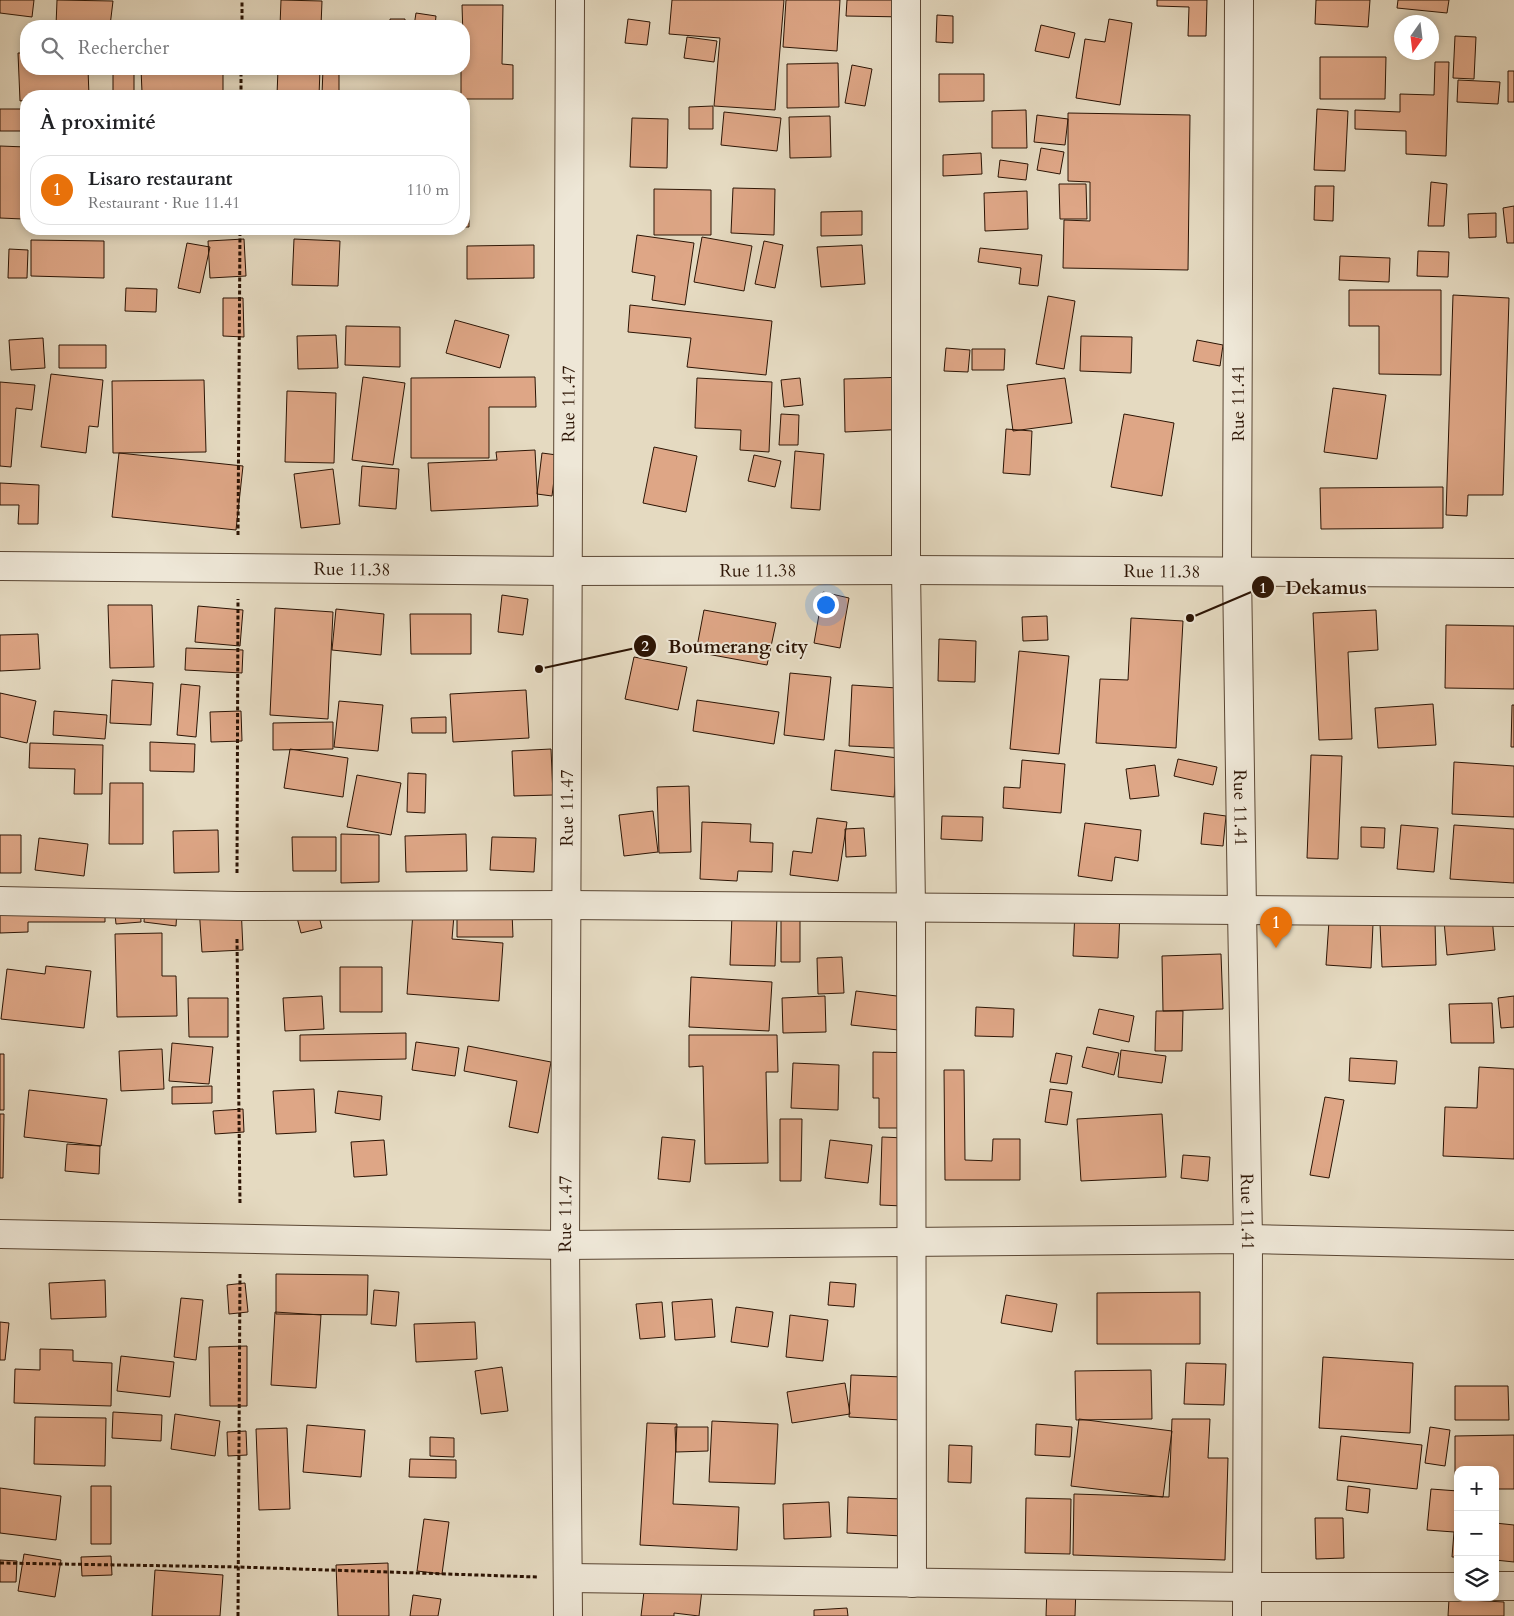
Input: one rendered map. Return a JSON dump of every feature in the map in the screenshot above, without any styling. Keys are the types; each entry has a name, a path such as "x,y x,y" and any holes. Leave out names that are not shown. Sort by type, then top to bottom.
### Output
{"street":[{"name":"Rue 11.47","path":"568,1616 565,1245 570,0"},
{"path":"906,0 906,570 911,907 912,1583"},
{"name":"Rue 11.41","path":"1240,0 1237,571 1248,1239 1248,1616"},
{"name":"Rue 11.38","path":"0,566 568,571 906,570 1514,573"},
{"path":"0,901 237,906 566,905 1514,912"},
{"path":"0,1234 565,1245 1248,1239 1514,1245"},
{"path":"569,1578 1248,1587 1454,1586"},
{"path":"1499,1586 1514,1586"}],"path":[{"path":"242,0 242,20"},
{"path":"241,90 242,75"},
{"path":"0,1564 238,1567 569,1578"}],"building":[{"path":"0,0 34,0 32,17 0,13"},
{"path":"57,0 113,1 111,20 56,20"},
{"path":"281,0 322,1 321,20 280,20"},
{"path":"672,0 784,0 775,110 714,106 720,38 669,34"},
{"path":"786,0 840,0 837,51 783,47"},
{"path":"847,0 907,0 907,17 846,16"},
{"path":"1157,0 1207,0 1206,36 1188,36 1189,7 1157,6"},
{"path":"1316,0 1370,0 1368,27 1315,24"},
{"path":"1398,0 1449,0 1447,13 1397,8"},
{"path":"462,5 503,5 502,64 513,65 513,99 470,99 470,90 461,90 461,75 470,75 470,20 462,20"},
{"path":"416,13 436,16 436,20 415,20"},
{"path":"937,15 953,16 953,43 936,42"},
{"path":"628,19 650,22 647,45 625,43"},
{"path":"1109,19 1132,23 1120,105 1076,98 1085,39 1105,42"},
{"path":"1041,25 1075,33 1069,58 1035,51"},
{"path":"1455,36 1476,37 1474,79 1453,78"},
{"path":"687,37 717,41 714,62 684,58"},
{"path":"18,53 20,53 20,75 88,75 89,90 20,90 20,101"},
{"path":"1320,57 1386,57 1385,99 1320,99"},
{"path":"1435,62 1449,62 1446,156 1406,154 1406,131 1355,129 1355,110 1400,112 1400,94 1434,95"},
{"path":"838,63 839,107 787,108 787,64"},
{"path":"852,65 872,69 865,106 845,103"},
{"path":"1508,71 1514,71 1514,102 1508,102"},
{"path":"939,74 984,74 984,101 939,102"},
{"path":"113,75 134,75 134,90 113,90"},
{"path":"141,75 223,75 223,90 142,90"},
{"path":"278,75 320,75 319,90 277,90"},
{"path":"323,75 339,75 339,90 322,90"},
{"path":"1458,80 1500,82 1498,104 1457,102"},
{"path":"713,106 713,129 689,129 689,107"},
{"path":"0,109 20,109 20,131 0,131"},
{"path":"1317,109 1348,111 1345,171 1314,170"},
{"path":"1026,110 1027,148 992,148 992,111"},
{"path":"724,112 781,118 777,151 721,145"},
{"path":"1068,113 1190,115 1188,270 1063,268 1064,220 1090,221 1090,182 1068,181"},
{"path":"1037,115 1068,119 1065,145 1034,142"},
{"path":"830,116 831,157 790,158 789,117"},
{"path":"632,118 668,119 667,168 630,167"},
{"path":"0,146 20,147 20,219 0,218"},
{"path":"1041,148 1064,152 1060,174 1037,170"},
{"path":"981,153 982,174 943,176 943,155"},
{"path":"1000,160 1028,164 1026,180 998,177"},
{"path":"1431,182 1447,184 1444,226 1428,226"},
{"path":"1059,184 1086,184 1087,219 1060,219"},
{"path":"1315,186 1334,186 1333,221 1314,220"},
{"path":"733,188 775,189 774,235 731,233"},
{"path":"654,189 711,190 711,235 654,235"},
{"path":"1027,191 1028,229 985,231 984,193"},
{"path":"1514,206 1514,243 1507,243 1503,208"},
{"path":"862,211 862,235 821,236 821,212"},
{"path":"1496,213 1496,237 1469,238 1468,214"},
{"path":"637,235 694,243 685,305 652,300 655,276 632,272"},
{"path":"702,237 752,246 744,291 694,282"},
{"path":"244,239 246,276 210,278 208,241"},
{"path":"294,239 340,241 338,286 292,285"},
{"path":"31,240 104,241 104,278 31,276"},
{"path":"764,241 783,245 775,288 755,284"},
{"path":"187,243 210,247 200,293 178,288"},
{"path":"534,245 534,278 467,279 467,246"},
{"path":"862,245 865,284 821,287 817,247"},
{"path":"980,248 1042,255 1038,286 1019,284 1021,268 978,262"},
{"path":"9,249 28,250 27,278 8,278"},
{"path":"1418,251 1449,252 1448,277 1417,276"},
{"path":"1340,256 1390,258 1389,282 1339,280"},
{"path":"126,288 157,289 156,312 125,311"},
{"path":"1349,290 1441,290 1441,375 1379,374 1379,326 1349,326"},
{"path":"1453,295 1509,298 1503,495 1468,495 1467,516 1446,515"},
{"path":"1048,296 1075,301 1064,369 1036,364"},
{"path":"223,298 243,298 244,337 223,336"},
{"path":"630,305 772,321 766,375 687,367 691,338 628,332"},
{"path":"455,320 509,335 500,368 446,353"},
{"path":"346,326 400,327 400,367 345,365"},
{"path":"336,335 338,368 298,369 297,336"},
{"path":"1081,336 1132,337 1131,373 1080,371"},
{"path":"43,338 45,368 11,370 9,340"},
{"path":"1197,340 1223,345 1220,366 1193,361"},
{"path":"59,345 106,345 106,368 59,368"},
{"path":"946,348 970,350 968,372 944,371"},
{"path":"972,349 1005,349 1004,370 972,370"},
{"path":"51,374 103,380 98,427 89,426 86,453 41,447"},
{"path":"363,377 405,383 393,465 352,460"},
{"path":"535,377 536,407 489,407 489,458 411,458 411,378"},
{"path":"906,377 908,429 845,432 844,379"},
{"path":"697,378 772,382 769,452 740,450 741,430 695,428"},
{"path":"800,378 803,405 784,407 781,380"},
{"path":"1065,378 1072,423 1013,431 1007,385"},
{"path":"204,380 206,452 113,453 112,381"},
{"path":"0,382 35,385 32,410 16,408 11,467 0,466"},
{"path":"1333,388 1386,395 1377,459 1324,452"},
{"path":"287,391 336,393 334,463 285,462"},
{"path":"781,414 799,415 798,445 779,445"},
{"path":"1124,414 1174,423 1162,496 1111,487"},
{"path":"1006,429 1032,431 1030,475 1003,473"},
{"path":"654,447 697,456 686,512 643,503"},
{"path":"535,450 538,506 431,511 428,463 497,460 496,452"},
{"path":"795,451 824,454 820,510 791,508"},
{"path":"119,453 243,466 236,530 112,517"},
{"path":"542,453 557,455 552,496 537,494"},
{"path":"754,455 781,461 775,487 748,481"},
{"path":"362,466 399,469 396,509 359,506"},
{"path":"333,469 340,524 301,528 294,474"},
{"path":"0,483 39,485 38,524 18,524 19,505 0,505"},
{"path":"1443,487 1443,528 1321,529 1320,488"},
{"path":"823,592 849,598 840,648 814,643"},
{"path":"502,595 528,599 523,635 498,632"},
{"path":"108,605 152,605 154,667 110,668"},
{"path":"198,606 243,610 240,646 195,642"},
{"path":"275,608 333,612 328,719 270,715"},
{"path":"336,609 384,614 381,655 332,650"},
{"path":"704,610 776,623 767,665 696,652"},
{"path":"1376,610 1378,650 1348,652 1352,739 1319,740 1313,613"},
{"path":"410,614 471,614 471,654 411,654"},
{"path":"1047,616 1048,640 1023,641 1022,617"},
{"path":"1131,618 1183,621 1176,748 1096,743 1100,679 1128,680"},
{"path":"1446,625 1514,626 1514,689 1445,688"},
{"path":"38,634 40,669 0,671 0,635"},
{"path":"939,639 976,641 975,682 938,681"},
{"path":"186,648 243,650 242,673 185,670"},
{"path":"1019,651 1069,656 1059,754 1010,749"},
{"path":"634,657 687,667 678,710 625,699"},
{"path":"790,673 831,677 824,740 784,735"},
{"path":"112,680 153,683 151,725 110,723"},
{"path":"181,684 200,686 196,737 177,735"},
{"path":"852,685 897,688 895,748 849,746"},
{"path":"526,690 529,738 453,742 450,694"},
{"path":"0,693 36,701 27,743 0,737"},
{"path":"697,700 779,712 774,744 693,731"},
{"path":"339,701 383,705 378,751 334,747"},
{"path":"1433,704 1436,745 1378,748 1375,708"},
{"path":"1512,705 1514,705 1514,747 1511,747"},
{"path":"54,711 107,715 105,739 53,735"},
{"path":"241,711 242,741 211,742 210,712"},
{"path":"446,717 446,733 412,733 411,718"},
{"path":"333,722 333,749 273,750 273,723"},
{"path":"150,742 195,744 194,772 150,771"},
{"path":"30,743 103,745 102,794 74,794 75,769 29,768"},
{"path":"290,749 348,758 343,797 284,788"},
{"path":"551,749 553,795 514,796 512,751"},
{"path":"835,750 898,758 894,797 831,790"},
{"path":"1311,755 1342,756 1338,859 1307,858"},
{"path":"1178,759 1217,767 1213,785 1174,776"},
{"path":"1022,760 1065,764 1061,813 1003,808 1004,787 1020,788"},
{"path":"1454,762 1514,766 1514,817 1452,814"},
{"path":"1155,765 1159,796 1130,799 1126,769"},
{"path":"408,773 426,774 425,813 407,812"},
{"path":"357,775 401,783 391,835 347,827"},
{"path":"110,783 143,783 143,844 109,844"},
{"path":"689,786 691,852 659,853 657,787"},
{"path":"653,811 658,852 624,856 619,815"},
{"path":"1204,813 1226,816 1223,846 1201,844"},
{"path":"942,816 983,817 982,841 941,839"},
{"path":"817,818 847,822 838,881 790,875 793,851 812,853"},
{"path":"702,822 751,824 750,842 773,843 772,872 738,871 737,881 700,879"},
{"path":"1085,823 1141,830 1138,861 1115,857 1112,881 1078,876"},
{"path":"1401,825 1438,828 1434,872 1397,869"},
{"path":"1454,825 1514,829 1514,883 1450,879"},
{"path":"1361,827 1385,828 1384,848 1361,847"},
{"path":"864,828 866,856 846,857 845,829"},
{"path":"218,830 219,872 174,873 173,831"},
{"path":"341,834 379,835 379,882 341,883"},
{"path":"466,834 467,871 406,872 405,836"},
{"path":"0,835 21,835 21,873 0,873"},
{"path":"292,837 336,837 336,871 293,871"},
{"path":"492,837 536,838 534,872 490,870"},
{"path":"39,838 88,844 84,876 35,870"},
{"path":"140,901 141,922 116,924 114,904"},
{"path":"105,902 105,922 28,922 28,932 0,933 0,903"},
{"path":"241,905 243,950 202,952 199,907"},
{"path":"145,906 177,910 176,926 144,922"},
{"path":"317,909 322,928 301,933 296,914"},
{"path":"1075,910 1120,912 1118,958 1073,956"},
{"path":"413,912 454,915 452,939 503,943 499,1001 407,994"},
{"path":"457,912 512,912 513,937 457,937"},
{"path":"732,915 777,917 775,966 730,965"},
{"path":"1492,917 1495,950 1447,955 1444,921"},
{"path":"781,918 800,918 800,962 781,962"},
{"path":"1329,921 1373,924 1371,968 1326,965"},
{"path":"1435,921 1436,965 1382,967 1380,924"},
{"path":"162,933 162,976 176,976 177,1016 117,1017 115,934"},
{"path":"1221,954 1223,1009 1163,1011 1162,956"},
{"path":"842,957 844,993 818,994 817,958"},
{"path":"46,966 91,971 84,1028 1,1019 7,969 45,974"},
{"path":"340,967 382,967 382,1012 340,1012"},
{"path":"691,977 772,982 769,1031 689,1027"},
{"path":"856,991 913,998 908,1031 851,1025"},
{"path":"322,996 324,1029 285,1031 283,998"},
{"path":"825,996 826,1032 783,1033 782,998"},
{"path":"1514,996 1514,1027 1501,1028 1498,998"},
{"path":"188,998 228,998 228,1037 189,1037"},
{"path":"1492,1003 1494,1043 1451,1043 1449,1004"},
{"path":"976,1007 1014,1009 1013,1037 975,1036"},
{"path":"1099,1009 1134,1016 1129,1042 1093,1034"},
{"path":"1156,1011 1183,1011 1182,1051 1155,1051"},
{"path":"406,1033 406,1059 300,1061 300,1035"},
{"path":"689,1035 777,1035 778,1072 766,1072 768,1163 705,1164 703,1066 689,1067"},
{"path":"416,1042 459,1048 455,1076 412,1070"},
{"path":"172,1043 213,1047 209,1084 169,1081"},
{"path":"468,1046 551,1062 538,1133 509,1127 517,1081 464,1071"},
{"path":"1087,1047 1119,1053 1114,1075 1082,1067"},
{"path":"162,1049 164,1089 121,1091 119,1051"},
{"path":"1121,1050 1166,1056 1162,1083 1118,1077"},
{"path":"873,1052 916,1053 915,1128 879,1128 879,1098 873,1098"},
{"path":"1056,1053 1072,1056 1067,1084 1050,1082"},
{"path":"0,1054 4,1054 4,1110 0,1110"},
{"path":"1350,1058 1397,1061 1395,1084 1349,1081"},
{"path":"793,1063 839,1065 838,1110 791,1108"},
{"path":"1479,1067 1514,1069 1514,1159 1443,1156 1445,1107 1477,1108"},
{"path":"944,1070 964,1070 965,1160 992,1161 993,1139 1020,1139 1020,1180 945,1180"},
{"path":"212,1086 212,1103 172,1104 172,1087"},
{"path":"314,1089 316,1132 276,1134 273,1091"},
{"path":"1050,1089 1072,1092 1067,1125 1045,1122"},
{"path":"29,1090 107,1099 101,1146 24,1137"},
{"path":"338,1091 382,1096 380,1120 335,1113"},
{"path":"1325,1097 1344,1100 1329,1178 1310,1175"},
{"path":"243,1109 244,1132 215,1134 213,1111"},
{"path":"0,1114 4,1114 3,1178 0,1178"},
{"path":"1162,1114 1166,1177 1081,1181 1077,1119"},
{"path":"780,1119 802,1119 801,1181 780,1181"},
{"path":"662,1137 695,1140 690,1182 658,1179"},
{"path":"882,1137 905,1138 903,1206 880,1205"},
{"path":"384,1140 387,1175 354,1177 351,1142"},
{"path":"830,1140 872,1145 868,1183 825,1178"},
{"path":"67,1144 100,1146 99,1174 65,1171"},
{"path":"1183,1155 1210,1157 1208,1181 1181,1178"},
{"path":"276,1274 368,1275 367,1315 276,1314"},
{"path":"105,1280 106,1317 51,1319 49,1283"},
{"path":"830,1282 856,1284 854,1307 828,1305"},
{"path":"245,1283 248,1312 229,1314 227,1285"},
{"path":"374,1290 399,1292 396,1326 371,1324"},
{"path":"1200,1292 1200,1344 1097,1344 1097,1293"},
{"path":"1006,1295 1057,1304 1052,1332 1001,1323"},
{"path":"181,1298 203,1300 196,1360 174,1357"},
{"path":"712,1299 715,1337 675,1340 672,1302"},
{"path":"662,1302 665,1337 640,1339 636,1304"},
{"path":"736,1307 773,1312 768,1347 731,1342"},
{"path":"275,1312 321,1315 316,1388 271,1385"},
{"path":"790,1315 828,1320 823,1361 786,1357"},
{"path":"0,1322 9,1323 5,1360 0,1360"},
{"path":"475,1322 477,1359 416,1362 414,1324"},
{"path":"247,1346 247,1406 210,1406 209,1347"},
{"path":"40,1349 73,1350 73,1361 112,1363 111,1406 14,1403 15,1369 40,1370"},
{"path":"121,1356 174,1362 170,1397 117,1391"},
{"path":"1323,1357 1413,1363 1410,1433 1319,1428"},
{"path":"1186,1363 1226,1364 1224,1405 1184,1404"},
{"path":"502,1367 508,1411 481,1414 475,1371"},
{"path":"1151,1370 1152,1419 1076,1420 1075,1371"},
{"path":"851,1375 903,1377 901,1420 849,1417"},
{"path":"845,1383 850,1414 792,1423 787,1392"},
{"path":"1455,1386 1508,1386 1509,1420 1455,1420"},
{"path":"113,1412 162,1415 161,1441 112,1438"},
{"path":"175,1414 220,1421 215,1456 171,1449"},
{"path":"35,1417 106,1418 105,1466 34,1464"},
{"path":"1079,1419 1172,1431 1163,1497 1071,1486"},
{"path":"1172,1419 1210,1419 1208,1458 1228,1458 1225,1560 1073,1555 1074,1494 1169,1497"},
{"path":"712,1421 778,1424 775,1484 709,1482"},
{"path":"647,1423 677,1424 673,1504 739,1507 737,1550 640,1545"},
{"path":"1036,1424 1072,1427 1070,1457 1035,1455"},
{"path":"307,1425 365,1430 361,1477 303,1472"},
{"path":"675,1427 708,1427 708,1451 676,1452"},
{"path":"1430,1427 1450,1430 1445,1466 1425,1463"},
{"path":"287,1428 290,1509 259,1510 256,1429"},
{"path":"246,1431 247,1455 228,1456 227,1432"},
{"path":"1514,1435 1514,1489 1499,1489 1499,1466 1455,1466 1455,1436"},
{"path":"1341,1436 1422,1445 1417,1489 1337,1480"},
{"path":"430,1437 454,1438 454,1457 430,1456"},
{"path":"949,1445 972,1446 971,1483 948,1482"},
{"path":"410,1459 456,1460 456,1478 409,1477"},
{"path":"91,1486 111,1486 111,1544 91,1544"},
{"path":"1348,1486 1370,1489 1368,1513 1346,1510"},
{"path":"0,1488 61,1496 56,1540 0,1533"},
{"path":"1431,1489 1454,1491 1454,1532 1427,1530"},
{"path":"848,1497 903,1499 902,1536 847,1533"},
{"path":"1026,1498 1071,1499 1070,1554 1025,1553"},
{"path":"829,1502 831,1537 784,1539 783,1504"},
{"path":"1315,1518 1343,1518 1344,1558 1316,1559"},
{"path":"424,1519 449,1522 442,1574 417,1571"},
{"path":"1499,1523 1514,1525 1514,1562 1499,1560"},
{"path":"1454,1532 1454,1557 1452,1557"},
{"path":"24,1554 61,1560 55,1597 18,1591"},
{"path":"111,1556 112,1575 82,1576 81,1557"},
{"path":"0,1560 17,1561 16,1582 0,1582"},
{"path":"388,1563 389,1616 338,1616 336,1565"},
{"path":"155,1570 223,1575 220,1616 152,1616"},
{"path":"646,1575 703,1581 699,1616 674,1613 674,1616 641,1616"},
{"path":"1047,1586 1076,1587 1075,1616 1046,1616"},
{"path":"413,1595 441,1599 438,1616 410,1616"},
{"path":"1449,1599 1454,1599 1454,1601 1504,1602 1504,1616 1448,1616"},
{"path":"847,1608 848,1616 814,1616 814,1610"}],"place":[{"name":"Dekamus","path":"1190,618"},
{"name":"Boumerang city","path":"539,669"},
{"name":"Lisaro restaurant","path":"1276,948"}]}
